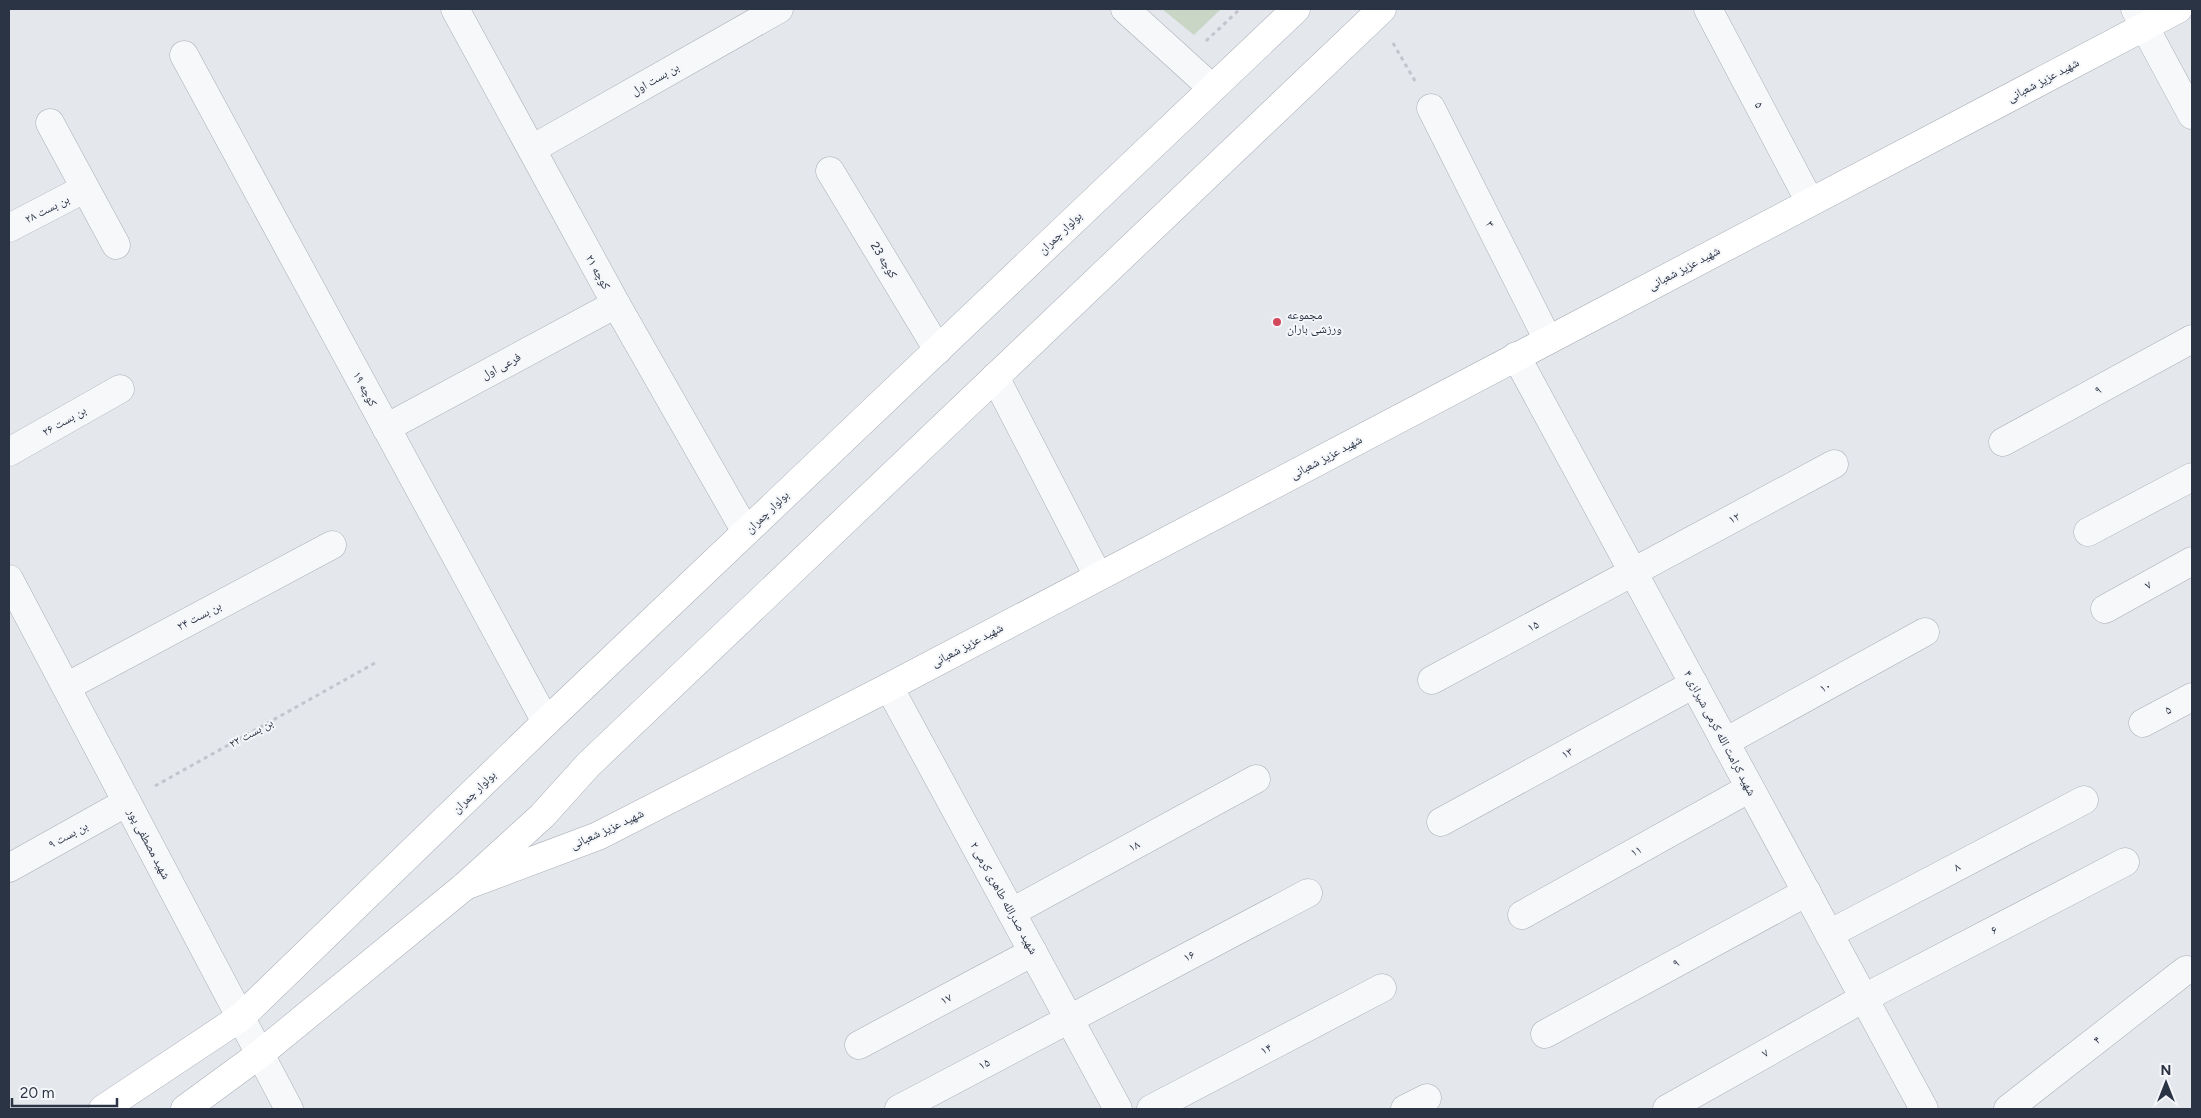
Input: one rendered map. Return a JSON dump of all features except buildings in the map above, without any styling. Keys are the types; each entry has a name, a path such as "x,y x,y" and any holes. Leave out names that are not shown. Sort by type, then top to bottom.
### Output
{"main road":[{"name":"بولوار چمران","path":"103,1109 241,1017 546,722 1296,9"},
{"name":"شهید عزیز شعبانی","path":"466,886 598,836 888,687 1810,202 2140,17 2178,9"},
{"path":"185,1109 260,1054 466,886 542,816 595,758 1379,11"}],"street":[{"name":"کوچه ۲۱","path":"455,9 616,304 746,532"},
{"name":"بن بست اول","path":"532,149 779,9"},
{"path":"1126,9 1212,88"},
{"name":"۵","path":"1708,9 1810,202"},
{"path":"2140,17 2192,115"},
{"name":"کوچه ۱۹","path":"184,55 546,722"},
{"name":"۳","path":"1431,108 1548,340"},
{"path":"50,123 116,245"},
{"name":"کوچه 23","path":"830,171 938,350"},
{"name":"بن بست ۲۸","path":"9,228 84,189"},
{"name":"فرعی اول","path":"386,428 616,304"},
{"name":"۹","path":"2003,442 2192,339"},
{"name":"شهید کرامت الله کرمی شیرازی ۴","path":"1516,356 1924,1109"},
{"path":"995,377 1098,576"},
{"name":"بن بست ۲۶","path":"9,452 120,389"},
{"name":"۱۲","path":"1633,572 1834,464"},
{"path":"2088,532 2192,477"},
{"name":"بن بست ۲۴","path":"66,687 332,545"},
{"name":"۷","path":"2105,609 2192,561"},
{"name":"۱۵","path":"1432,680 1633,572"},
{"name":"شهید مصطفی پور","path":"9,579 289,1109"},
{"name":"۱۰","path":"1726,742 1925,632"},
{"name":"۱۳","path":"1441,822 1694,684"},
{"name":"شهید صدرالله طاهری کرمی ۲","path":"888,687 1118,1109"},
{"name":"۵","path":"2143,723 2192,697"},
{"name":"۱۸","path":"1012,912 1256,779"},
{"name":"۱۱","path":"1522,915 1750,788"},
{"name":"۸","path":"1829,934 2084,800"},
{"name":"بن بست ۹","path":"9,868 127,802"},
{"name":"۶","path":"1864,998 2125,862"},
{"name":"۹","path":"1545,1034 1807,892"},
{"name":"۱۶","path":"1069,1018 1308,893"},
{"name":"۱۷","path":"859,1045 1033,952"},
{"name":"۴","path":"2008,1109 2186,970"},
{"name":"۱۴","path":"1151,1109 1382,988"},
{"name":"۷","path":"1667,1109 1864,998"},
{"name":"۱۵","path":"899,1109 1069,1018"}],"path":[{"path":"1184,63 1240,9"},
{"path":"1379,11 1431,108"},
{"name":"بن بست ۲۲","path":"127,802 375,663"}],"green space":[{"path":"1162,9 1221,9 1194,35"}],"place":[{"name":"مجموعه ورزشی باران","path":"1277,322"}]}
